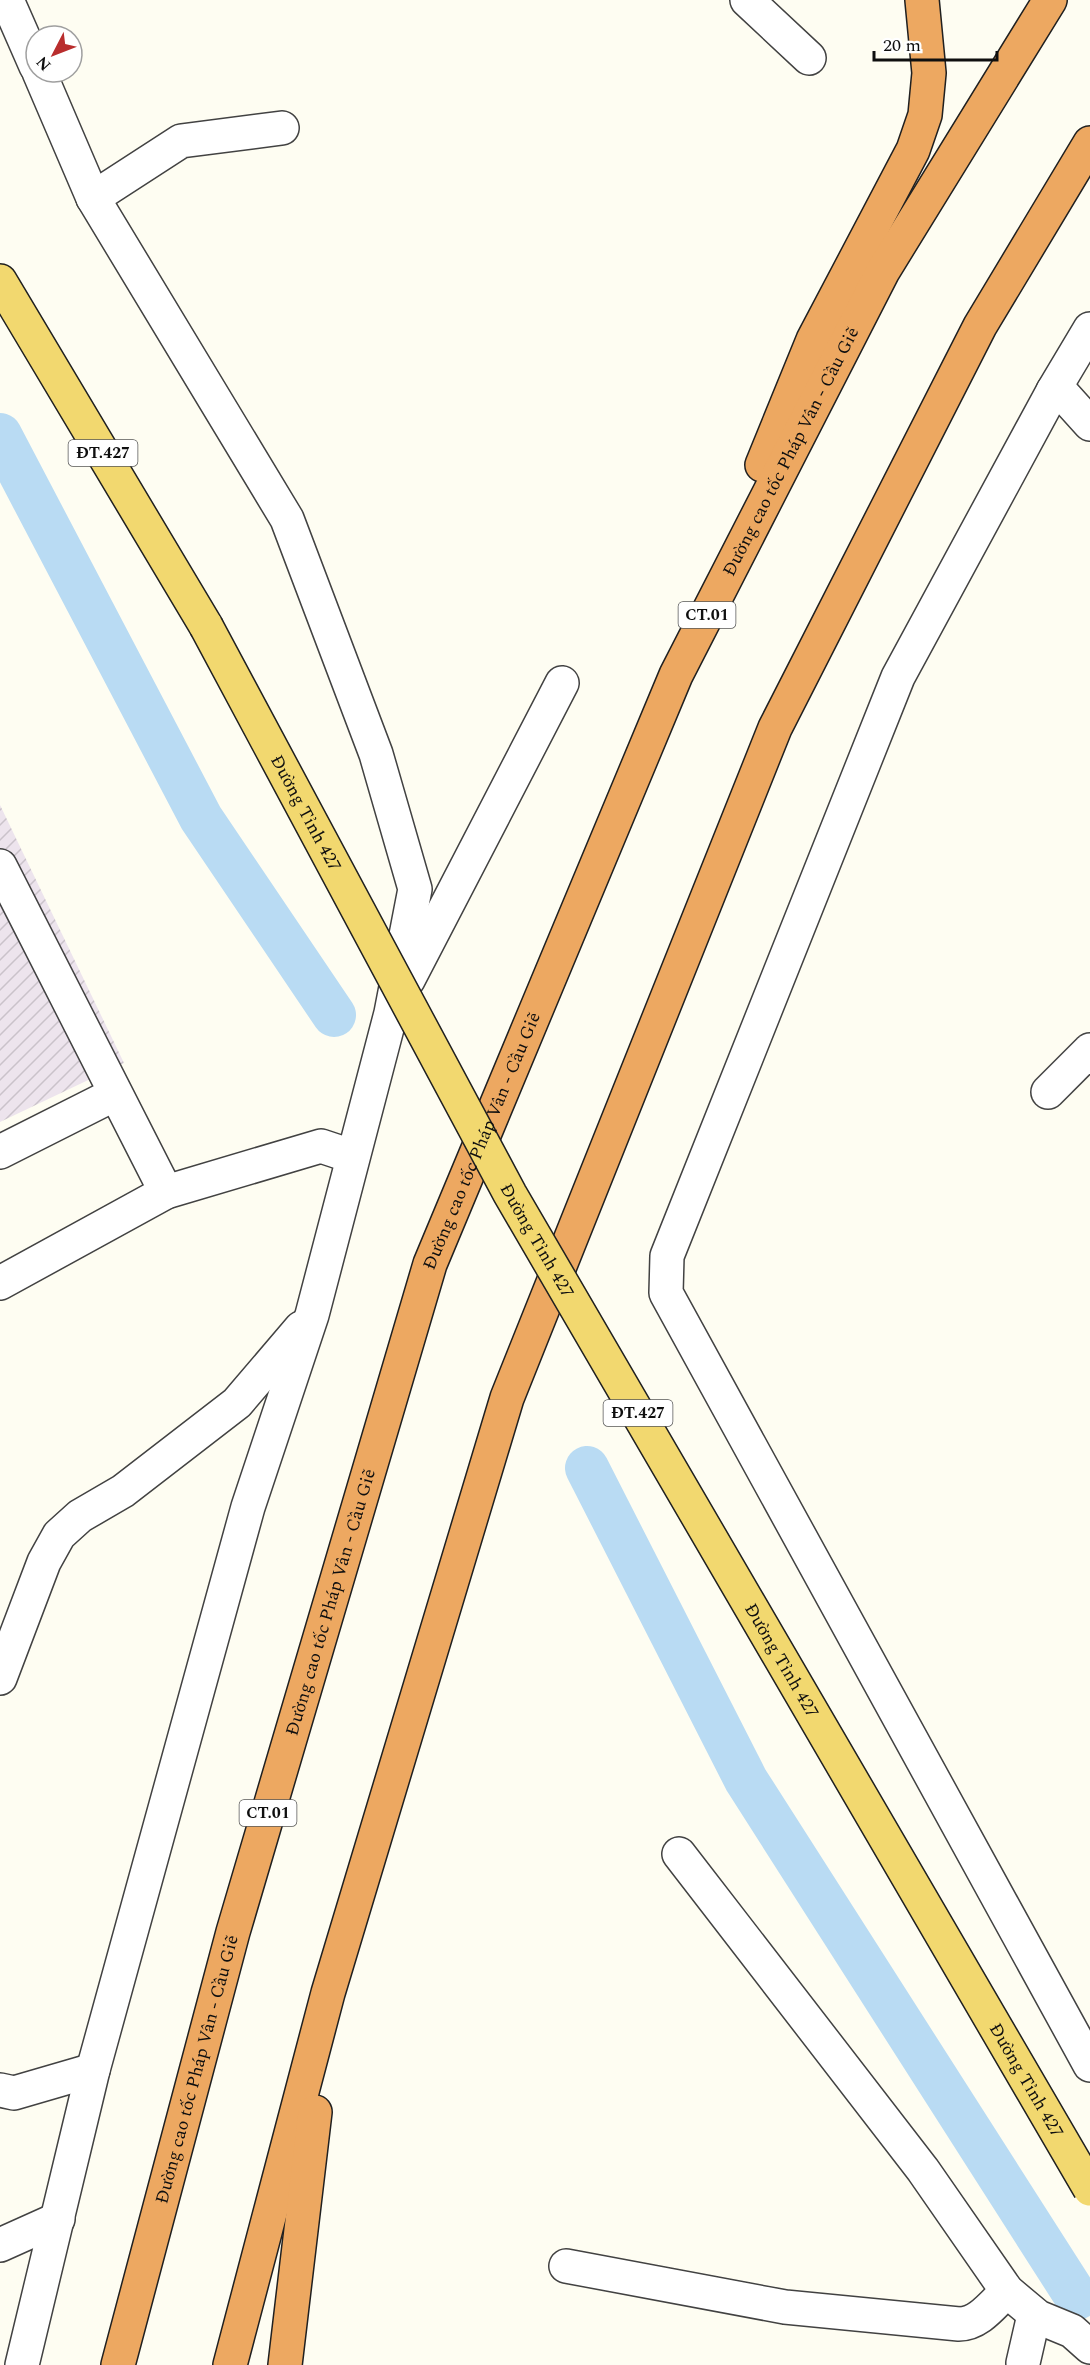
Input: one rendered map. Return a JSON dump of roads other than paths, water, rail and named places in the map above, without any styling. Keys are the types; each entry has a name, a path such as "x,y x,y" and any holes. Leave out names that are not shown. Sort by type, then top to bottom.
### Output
{"highway":[{"path":"676,675 813,340 913,150 926,115 929,74 922,0"},
{"name":"Đường cao tốc Pháp Vân - Cầu Giẽ","path":"118,2365 233,1932 430,1264 676,675 883,271 1050,0"},
{"path":"230,2365 328,1994 507,1398 775,728 980,326 1090,144"},
{"path":"285,2365 328,1994"}],"main road":[{"name":"Đường Tỉnh 427","path":"0,281 206,626 510,1194 1090,2188"}],"street":[{"path":"7,0 24,39"},
{"path":"747,0 809,58"},
{"path":"22,2365 93,2070 248,1507 312,1315 351,1156 391,1013 415,889 376,754 287,519 93,198 44,84"},
{"path":"93,198 181,141 282,128"},
{"path":"1090,329 1058,392 898,677 667,1256 666,1293 1090,2065"},
{"path":"1058,392 1090,372"},
{"path":"1058,392 1090,424"},
{"path":"391,1013 562,682"},
{"path":"0,866 166,1192"},
{"path":"1048,1092 1090,1050"},
{"path":"0,1152 115,1094"},
{"path":"0,1284 166,1192 321,1146 351,1156"},
{"path":"0,1678 44,1562 59,1536 80,1516 123,1491 237,1403 312,1315"},
{"path":"679,1854 923,2170 1007,2291 1036,2316 1081,2339"},
{"path":"0,2090 14,2093 93,2070"},
{"path":"0,2245 58,2219"},
{"path":"566,2266 785,2307 959,2324 969,2324 978,2318 1007,2291"},
{"path":"1023,2364 1036,2316"}],"waterway":[{"path":"0,435 201,818 334,1015"},
{"path":"587,1468 746,1780 1077,2298"}]}
